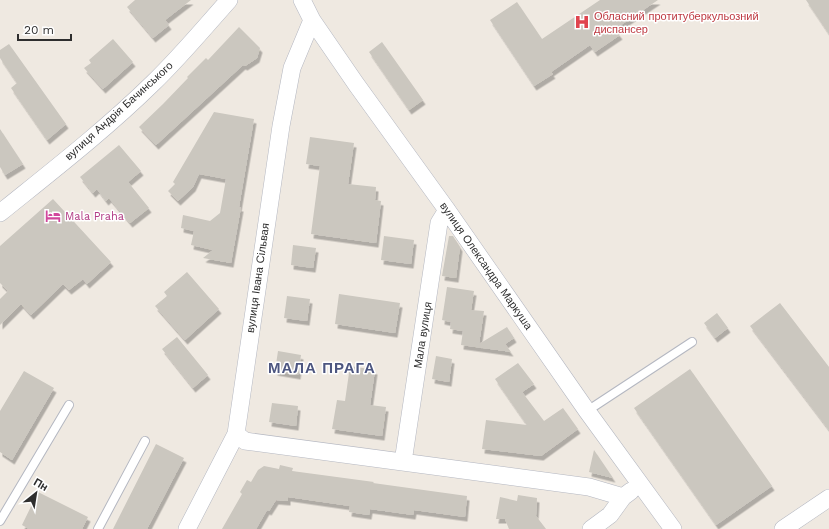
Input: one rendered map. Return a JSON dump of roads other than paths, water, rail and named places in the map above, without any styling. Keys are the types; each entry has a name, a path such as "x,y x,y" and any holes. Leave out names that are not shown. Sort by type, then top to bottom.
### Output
{"street":[{"name":"вулиця Андрія Бачинського","path":"0,213 106,126 153,83 196,38 229,0"},
{"name":"вулиця Олександра Маркуша","path":"302,0 312,20 356,84 447,210 639,484 673,529"},
{"name":"вулиця Івана Сільвая","path":"187,529 236,434 281,126 292,68 312,20"},
{"name":"Мала вулиця","path":"404,462 440,223 447,210"},
{"path":"236,434 245,442 589,487 624,497"},
{"path":"591,529 610,515 624,497 639,484"},
{"path":"783,529 829,498"}],"lane":[{"path":"587,411 692,342"},
{"path":"0,521 69,405"},
{"path":"98,529 145,441"}],"place":[{"name":"Обласний протитуберкульозний диспансер","path":"582,22"},
{"name":"Mala Praha","path":"53,216"}],"district":[{"name":"МАЛА ПРАГА","path":"322,368"}]}
